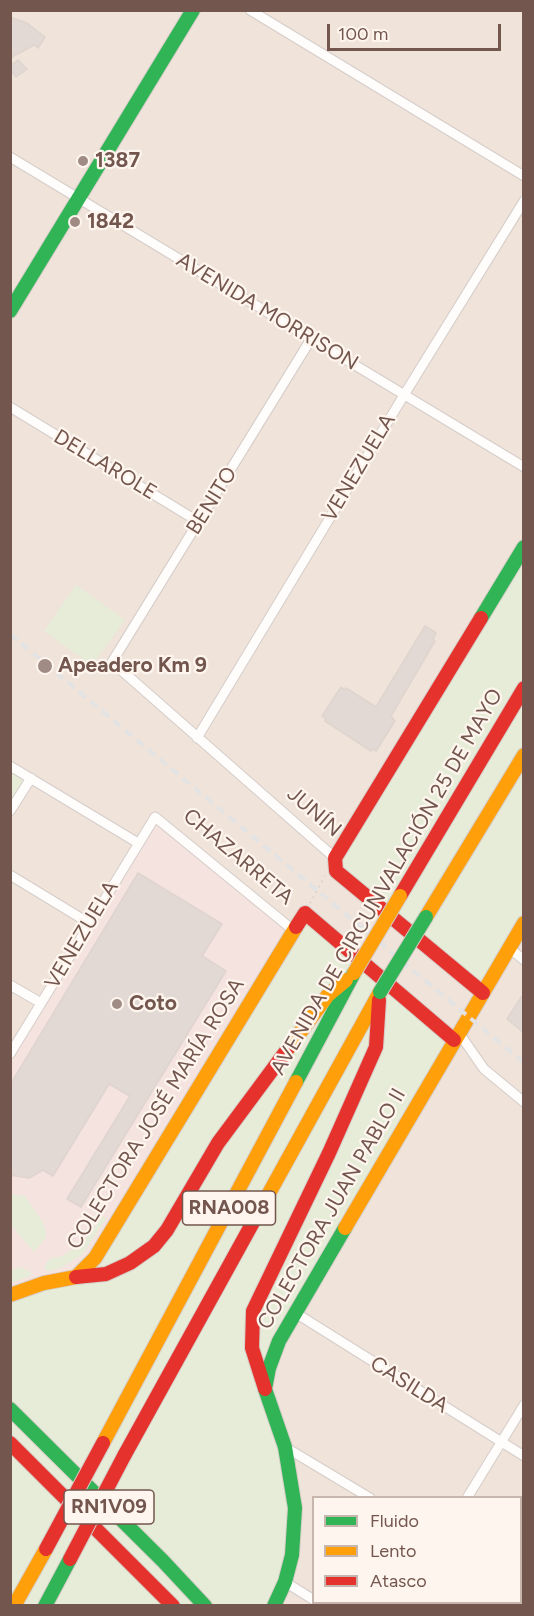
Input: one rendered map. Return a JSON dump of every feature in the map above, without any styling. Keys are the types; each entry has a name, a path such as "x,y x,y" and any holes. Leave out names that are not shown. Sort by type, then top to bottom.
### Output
{"main road":[{"path":"10,310 193,10"},
{"path":"334,858 524,547"},
{"name":"AVENIDA DE CIRCUNVALACIÓN 25 DE MAYO","path":"14,1605 354,973 524,688"},
{"name":"RNA008","path":"45,1605 124,1455 380,992 524,755"},
{"name":"JUNÍN","path":"334,858 336,871 483,993"},
{"name":"COLECTORA JOSÉ MARÍA ROSA","path":"10,1295 44,1283 76,1277 95,1258 304,913"},
{"name":"CHAZARRETA","path":"304,913 457,1036"},
{"name":"COLECTORA JUAN PABLO II","path":"265,1389 269,1368 279,1341 294,1312 524,923"},
{"path":"76,1277 105,1274 130,1263 153,1246 167,1230 218,1143 237,1116 328,995 354,973"},
{"path":"274,1605 285,1582 292,1555 296,1508 285,1447 252,1348 253,1311 329,1153 375,1047 380,992"},
{"name":"RN1V09","path":"10,1409 155,1552 205,1605"},
{"name":"RN1V09","path":"10,1443 173,1605"}],"street":[{"path":"250,10 524,176"},
{"name":"AVENIDA MORRISON","path":"10,157 524,467"},
{"name":"VENEZUELA","path":"198,738 404,395 524,201"},
{"name":"BENITO","path":"112,662 311,339"},
{"name":"DELLAROLE","path":"10,407 199,522"},
{"name":"JUNÍN","path":"112,662 334,858"},
{"path":"10,766 138,843"},
{"path":"10,811 31,778"},
{"name":"VENEZUELA","path":"10,1054 155,817"},
{"name":"CHAZARRETA","path":"155,817 293,930"},
{"path":"10,875 89,924"},
{"path":"509,948 524,960"},
{"path":"10,985 41,1003"},
{"path":"457,1036 484,1069 524,1102"},
{"name":"CASILDA","path":"294,1312 524,1456"},
{"path":"468,1496 524,1405"},
{"path":"285,1447 368,1496"},
{"path":"285,1582 312,1599"}],"shaded area":[{"path":"11,11 523,11 523,1605 11,1606"},
{"path":"155,817 293,930 76,1277 11,1295 10,1054"}],"green space":[{"path":"523,547 523,923 483,993 336,871 335,858"},
{"path":"76,585 125,620 92,665 44,631"},
{"path":"11,766 31,778 11,811"},
{"path":"305,913 454,1040 294,1312 265,1389 295,1508 274,1605 11,1605 10,1295 76,1277"},
{"path":"10,1194 25,1196 42,1221 46,1237 34,1252 11,1225"},
{"path":"102,1216 106,1219 82,1255 48,1272 45,1268 46,1263 51,1258 60,1257 81,1245"},
{"path":"20,1267 31,1272 31,1276 11,1283 11,1270"}],"building":[{"path":"10,17 27,23 45,37 38,48 34,45 10,58"},
{"path":"18,60 27,69 16,77 10,70 10,66"},
{"path":"425,626 436,633 433,639 435,641 391,716 395,721 376,751 372,749 371,751 325,721 326,719 322,716 341,687 376,707"},
{"name":"Coto","path":"138,873 222,924 202,956 226,971 81,1207 67,1199 130,1096 109,1084 53,1176 43,1170 29,1178 10,1175 10,1085"},
{"path":"524,993 524,1033 507,1019"}],"railway":[{"path":"10,634 524,1063"}],"traffic: fast":[{"path":"10,311 193,10"},
{"path":"481,618 524,547"},
{"path":"380,992 426,917"},
{"path":"296,1082 354,973"},
{"path":"274,1606 285,1582 292,1555 295,1508 285,1447 265,1389 269,1368 279,1341 345,1228"},
{"path":"10,1409 163,1561 205,1606"},
{"path":"45,1606 70,1559"}],"traffic: slow":[{"path":"426,917 524,755"},
{"path":"354,973 400,896"},
{"path":"345,1228 524,923"},
{"path":"10,1295 44,1283 76,1277 95,1258 296,927"},
{"path":"287,1050 328,995 346,980"},
{"path":"262,1206 380,992"},
{"path":"103,1443 296,1082"},
{"path":"14,1606 46,1549"}],"traffic: jam":[{"path":"481,618 335,858 336,871 483,993"},
{"path":"400,896 524,688"},
{"path":"296,927 305,913 454,1040"},
{"path":"265,1389 252,1348 253,1311 329,1153 376,1047 379,1000"},
{"path":"76,1277 106,1274 130,1263 154,1246 167,1230 218,1143 287,1050"},
{"path":"124,1456 262,1206"},
{"path":"10,1443 173,1606"},
{"path":"46,1549 103,1443"},
{"path":"70,1559 124,1456"}],"place":[{"name":"1387","path":"83,161"},
{"name":"1842","path":"75,222"},
{"name":"Apeadero Km 9","path":"45,666"},
{"name":"Coto","path":"117,1004"}]}
